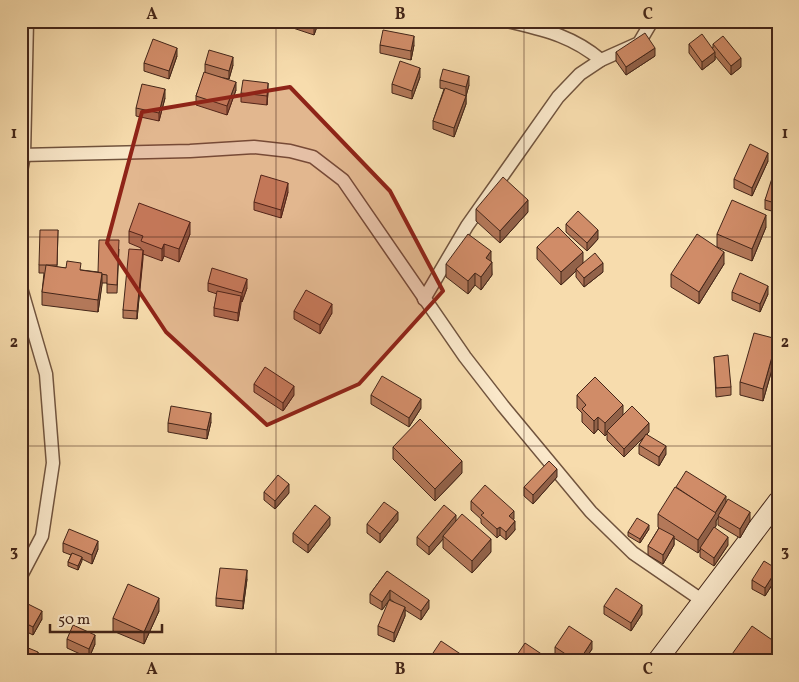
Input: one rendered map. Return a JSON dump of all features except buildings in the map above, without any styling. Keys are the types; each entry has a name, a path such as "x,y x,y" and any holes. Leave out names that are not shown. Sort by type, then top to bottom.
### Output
{"main road":[{"path":"657,661 778,501"}],"street":[{"path":"21,171 27,21"},
{"path":"507,21 562,35 586,48 601,60"},
{"path":"424,299 467,226 558,98 580,74 601,60 639,43 652,21"},
{"path":"23,155 190,151 254,147 290,151 313,157 342,180 465,357 502,406 591,512 633,553 703,601"},
{"path":"21,288 46,374 53,463 42,536 21,576"}],"highlighted area":[{"path":"290,87 390,191 443,291 359,384 267,425 166,332 107,243 142,112"}]}
